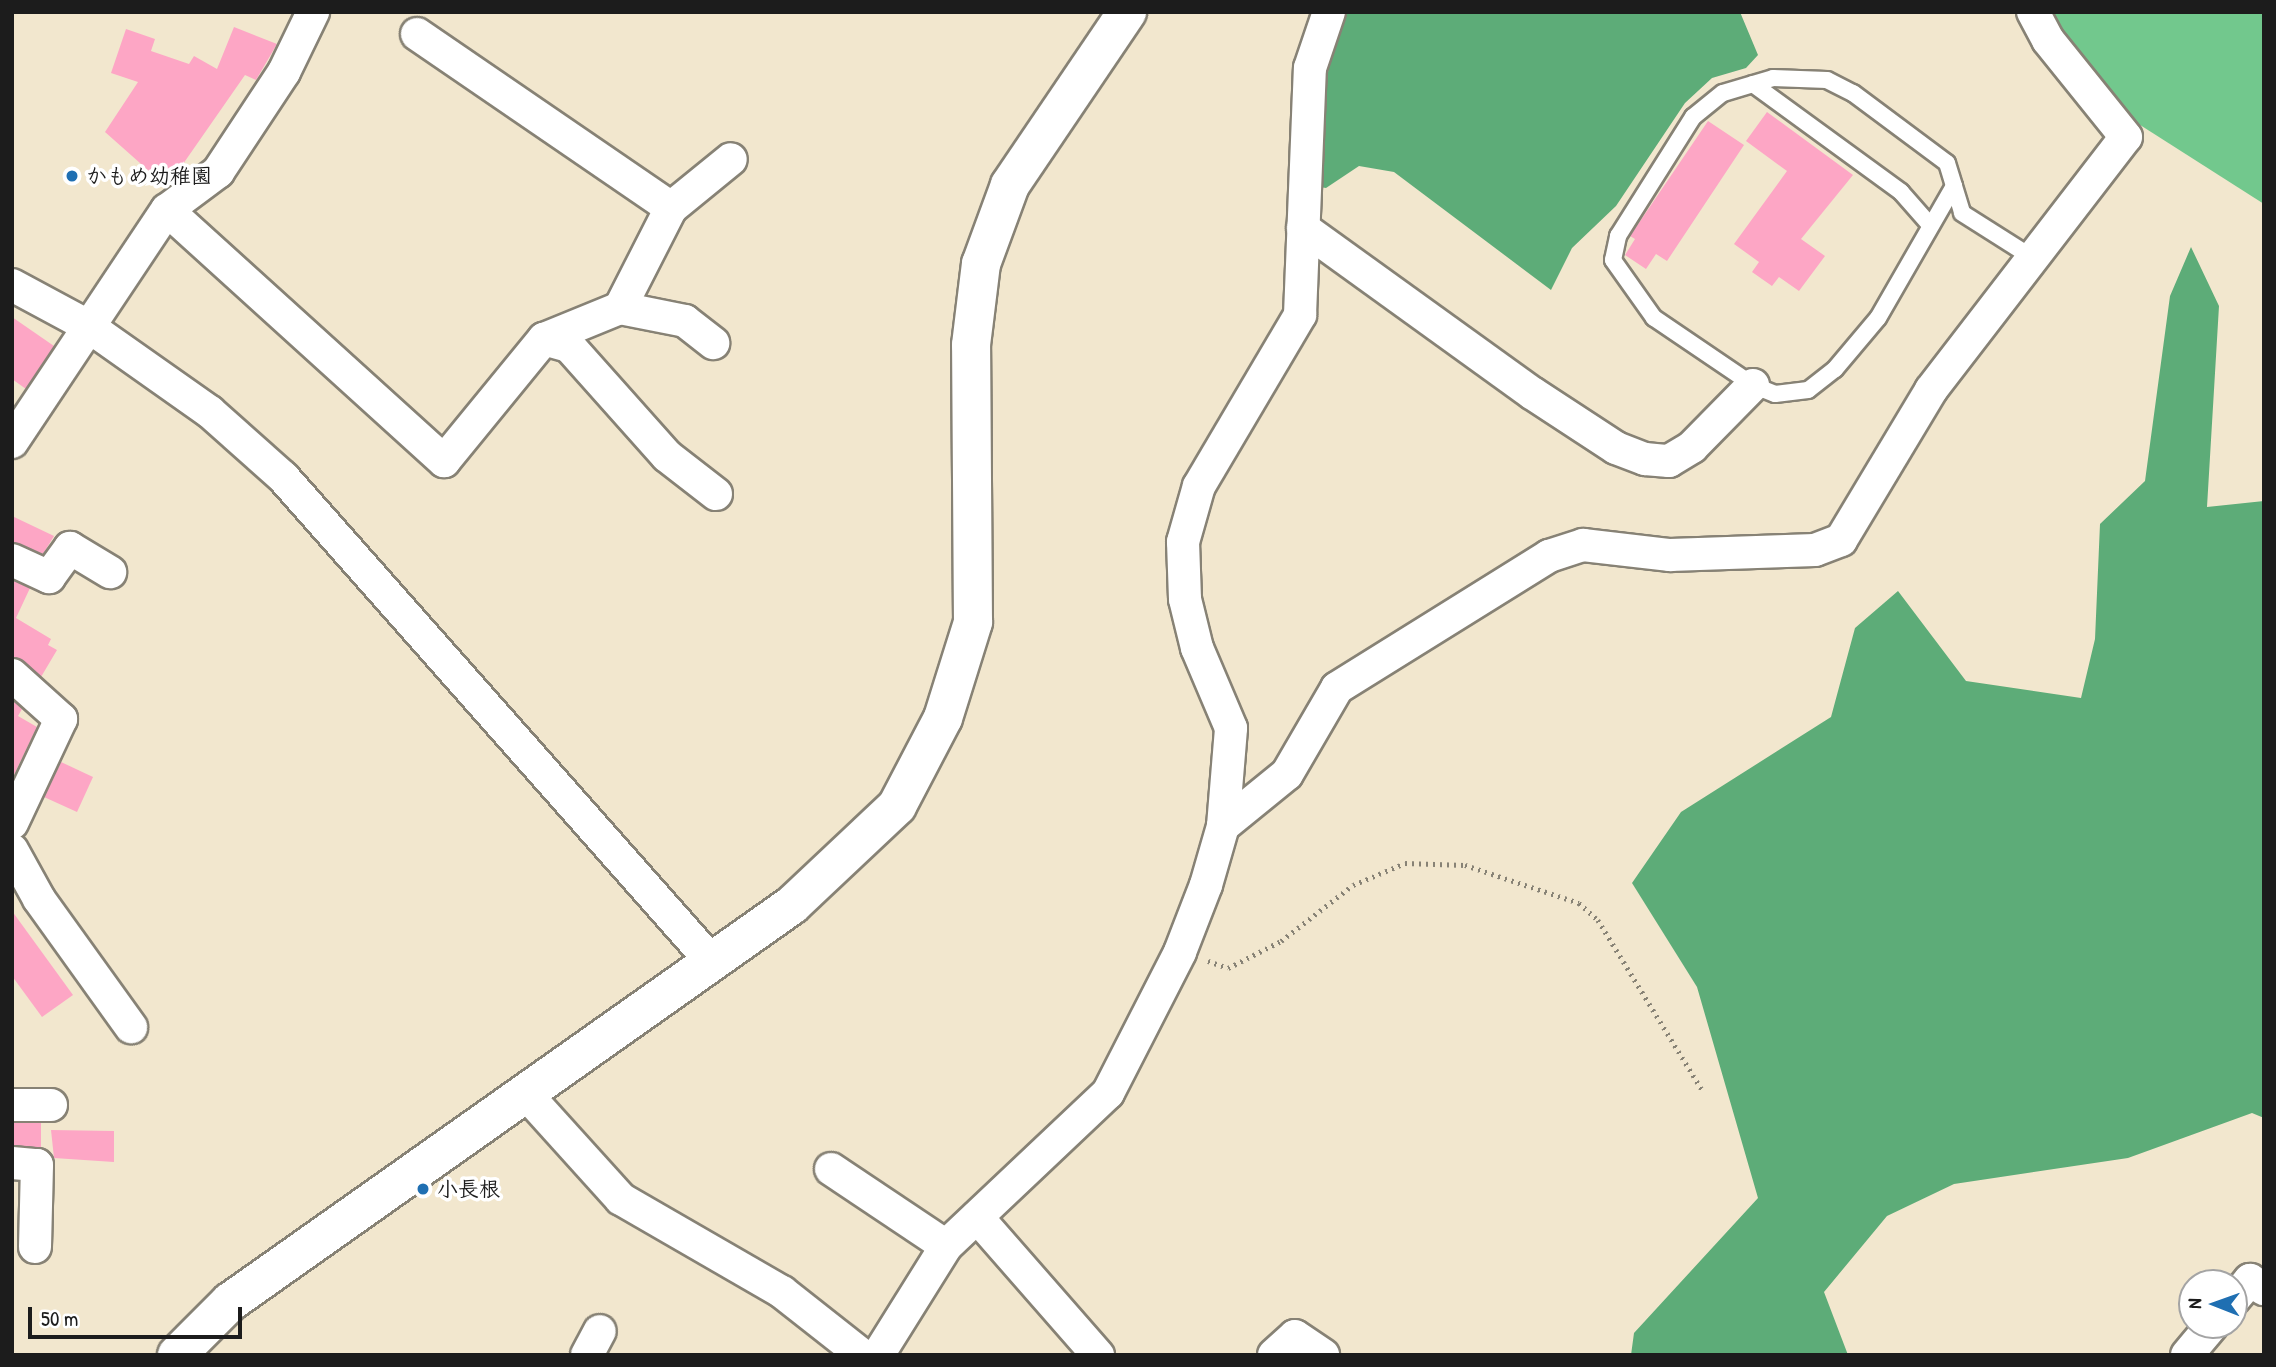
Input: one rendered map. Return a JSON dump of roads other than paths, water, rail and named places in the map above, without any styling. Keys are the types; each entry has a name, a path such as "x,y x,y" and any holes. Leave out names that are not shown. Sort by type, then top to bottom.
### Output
{"street":[{"path":"12,442 167,210 218,172 284,72 313,12"},
{"path":"177,1355 230,1302 527,1095 792,905 897,806 943,718 973,622 971,345 981,264 1010,185 1127,12"},
{"path":"878,1355 946,1246 1108,1093 1180,952 1223,826 1231,728 1197,648 1185,598 1183,542 1199,486 1300,315 1310,68 1329,12"},
{"path":"1223,826 1287,774 1336,688 1549,555 1583,545 1670,555 1815,550 1840,540 1931,390 2126,136 2048,40 2034,12"},
{"path":"417,34 671,208"},
{"path":"620,308 671,208 731,159"},
{"path":"167,210 444,461 544,340 620,308 685,321 713,344"},
{"path":"1303,228 1532,393 1616,448 1646,459 1669,461 1692,447 1753,385"},
{"path":"12,285 88,326 210,412 283,477 712,962"},
{"path":"544,340 569,346 667,456 716,494"},
{"path":"12,560 49,577 70,548 110,572"},
{"path":"12,675 61,719 12,823"},
{"path":"12,850 39,899 131,1027"},
{"path":"527,1095 621,1199 782,1292 862,1355"},
{"path":"12,1105 51,1105"},
{"path":"12,1163 37,1165 35,1247"},
{"path":"831,1169 946,1246"},
{"path":"977,1217 1098,1355"},
{"path":"2248,1282 2250,1280 2264,1289"},
{"path":"1274,1355 1295,1336 1323,1355"},
{"path":"2188,1355 2201,1339"}],"lane":[{"path":"1954,186 1878,318 1835,369 1808,390 1775,394 1753,385 1654,318 1613,260 1618,236 1693,117 1723,93 1773,78 1827,80 1853,93 1948,163 1962,213 2033,258"},
{"path":"1753,84 1901,192 1930,225"}],"place":[{"name":"かもめ幼稚園","path":"72,176"},
{"name":"小長根","path":"423,1189"}]}
